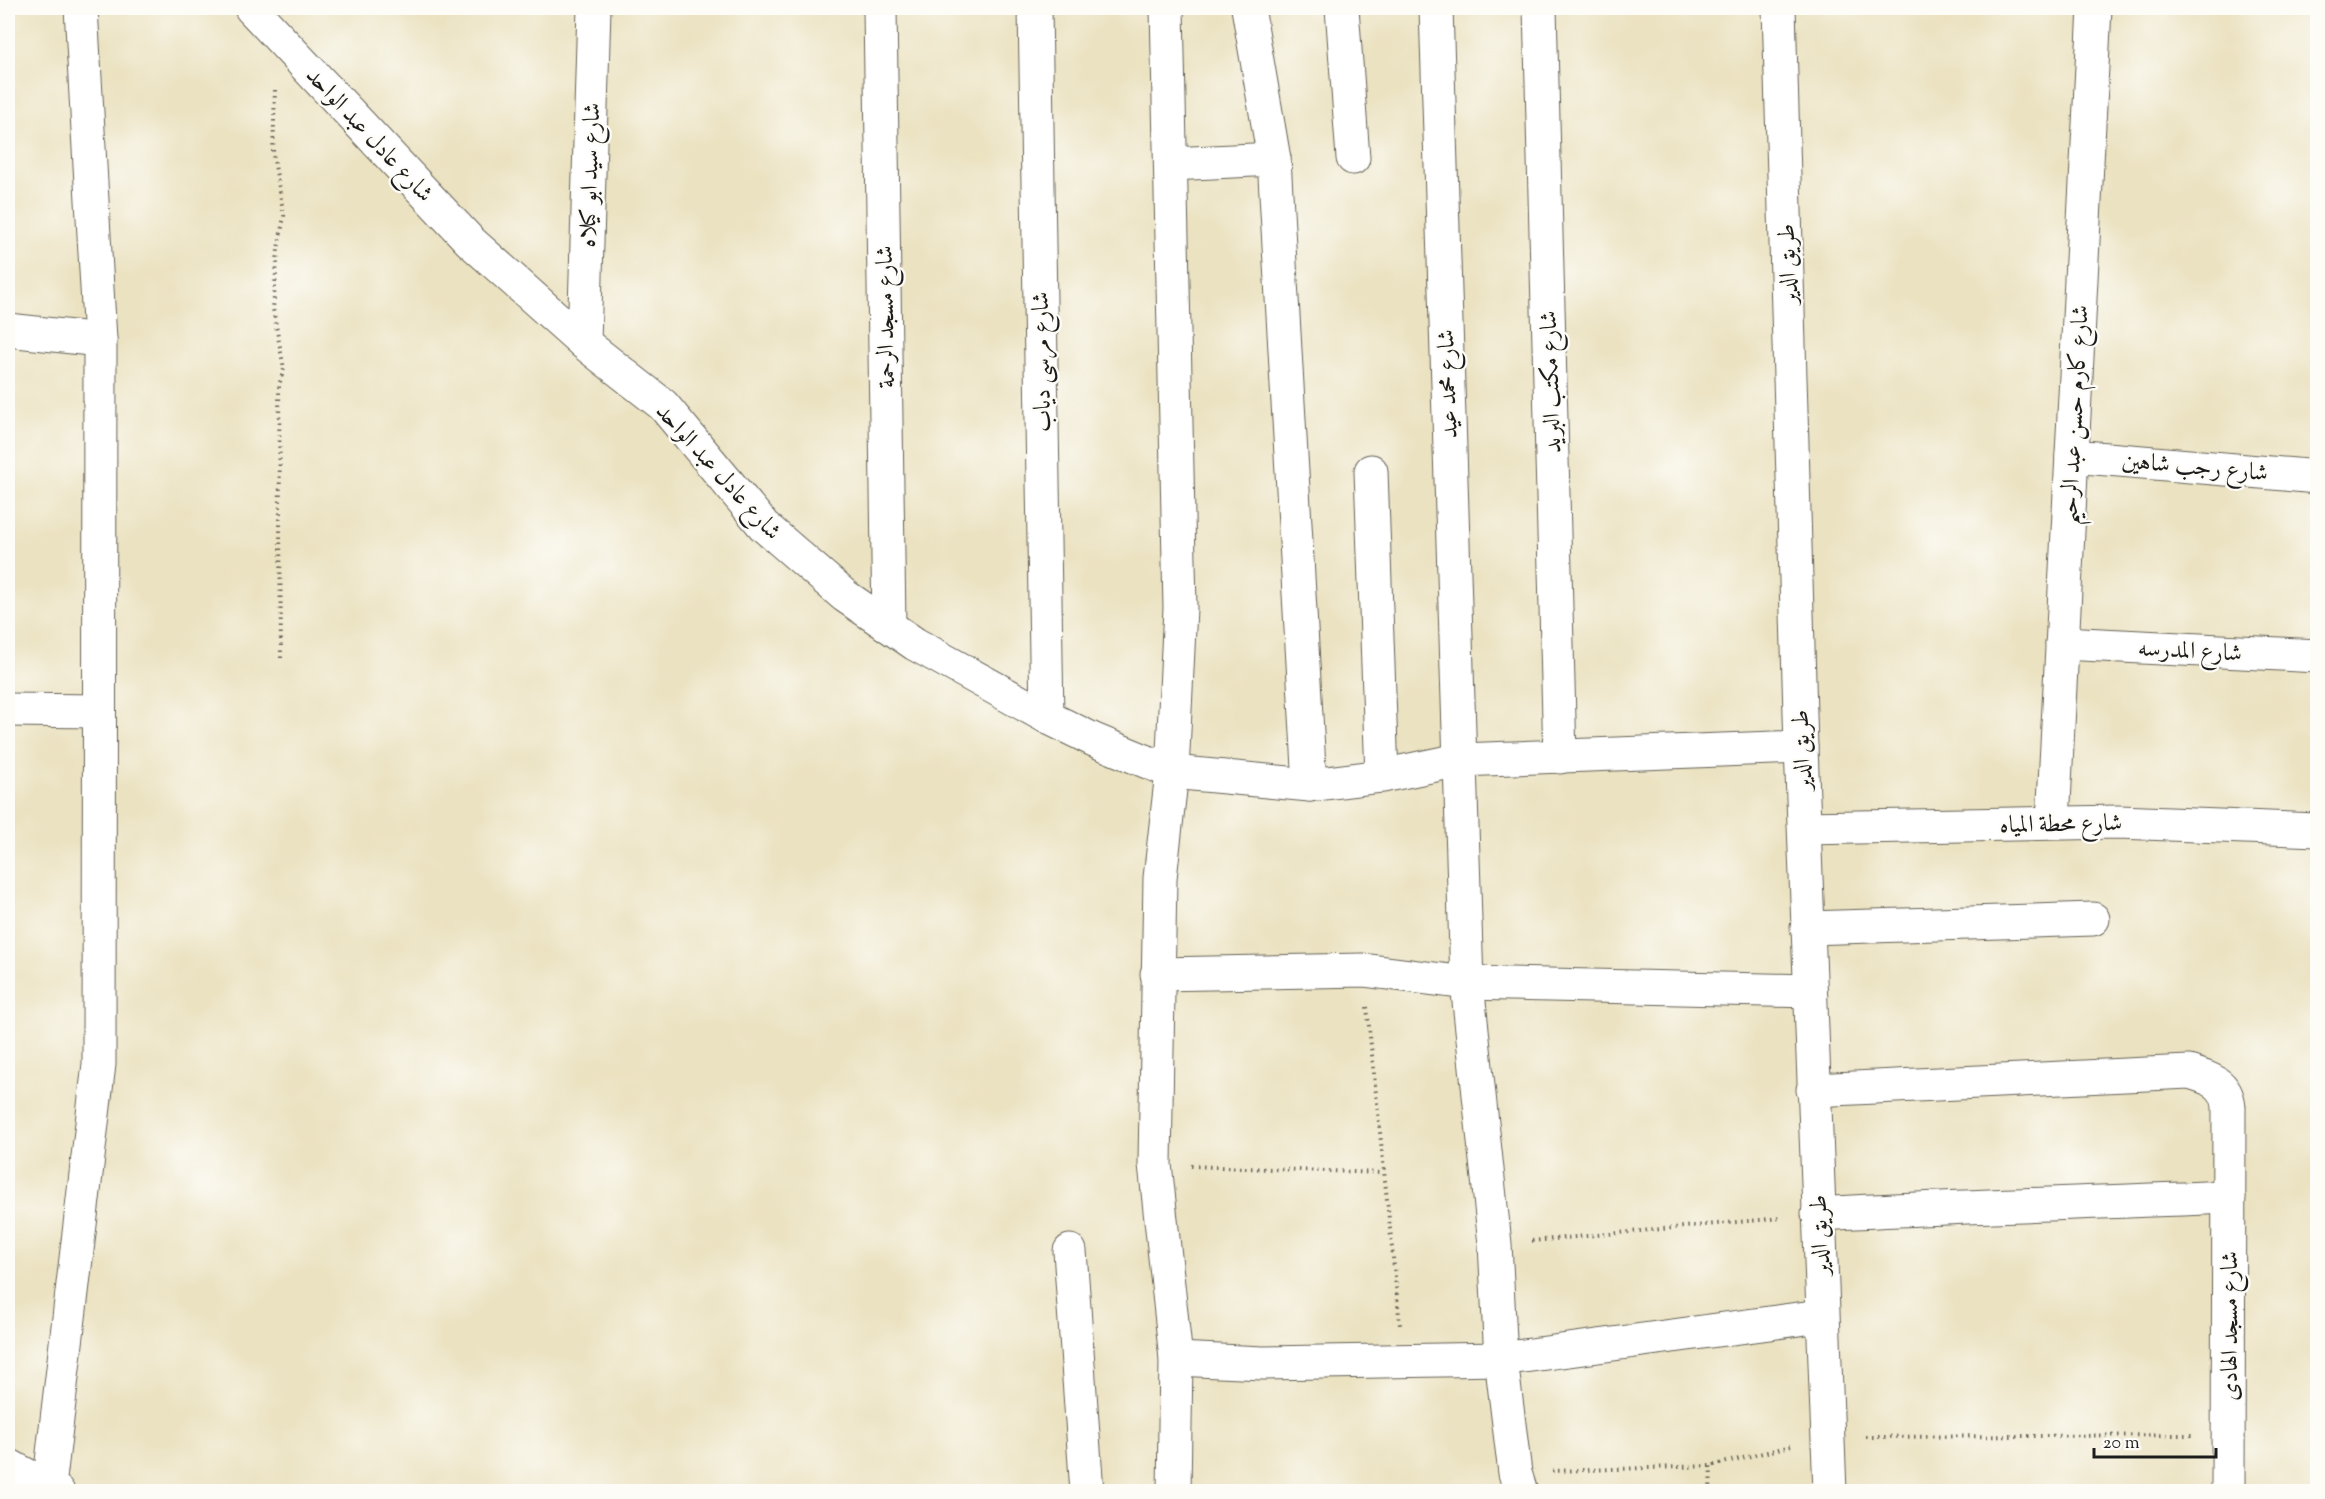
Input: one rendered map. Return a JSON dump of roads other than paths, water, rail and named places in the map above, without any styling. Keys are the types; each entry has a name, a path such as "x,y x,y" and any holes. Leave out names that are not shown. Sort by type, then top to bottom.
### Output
{"street":[{"path":"8,1465 54,1489 99,1064 100,340 81,8"},
{"name":"شارع عادل عبد الواحد","path":"251,8 470,241 584,344 663,405 764,526 845,596 889,626 938,659 1047,717 1172,772 1310,785 1382,776 1459,760 1801,747"},
{"name":"شارع سيد ابو كيلاه","path":"584,344 594,8"},
{"name":"شارع مسجد الرحمة","path":"880,8 889,626"},
{"name":"شارع مرسى دياب","path":"1035,8 1047,717"},
{"path":"1167,8 1180,608 1172,772 1160,878 1155,1164 1176,1359 1174,1491"},
{"path":"1248,8 1274,159 1310,785"},
{"path":"1342,8 1353,158"},
{"name":"شارع محمد عيد","path":"1436,8 1467,983 1495,1244 1501,1359 1518,1482"},
{"name":"شارع مكتب البريد","path":"1540,8 1560,757"},
{"name":"طريق الدير","path":"1779,8 1807,928 1821,1316 1830,1491"},
{"name":"شارع كارم حسن عبد الرحيم","path":"2053,822 2095,8"},
{"path":"1171,164 1274,159"},
{"path":"8,330 100,340"},
{"name":"شارع رجب شاهين","path":"2072,456 2318,477"},
{"path":"1371,471 1382,776"},
{"name":"شارع المدرسه","path":"2062,643 2318,656"},
{"path":"8,710 99,711"},
{"name":"شارع محطة المياه","path":"1805,828 2119,822 2318,830"},
{"path":"1807,928 2093,918"},
{"path":"1158,974 1364,970 1467,983 1810,991"},
{"name":"شارع مسجد الهادى","path":"1814,1090 2189,1072 2219,1084 2228,1094 2228,1491"},
{"path":"1818,1214 1931,1207 1996,1208 2229,1197"},
{"path":"1070,1251 1087,1491"},
{"path":"1176,1359 1263,1363 1501,1359 1821,1316"}]}
